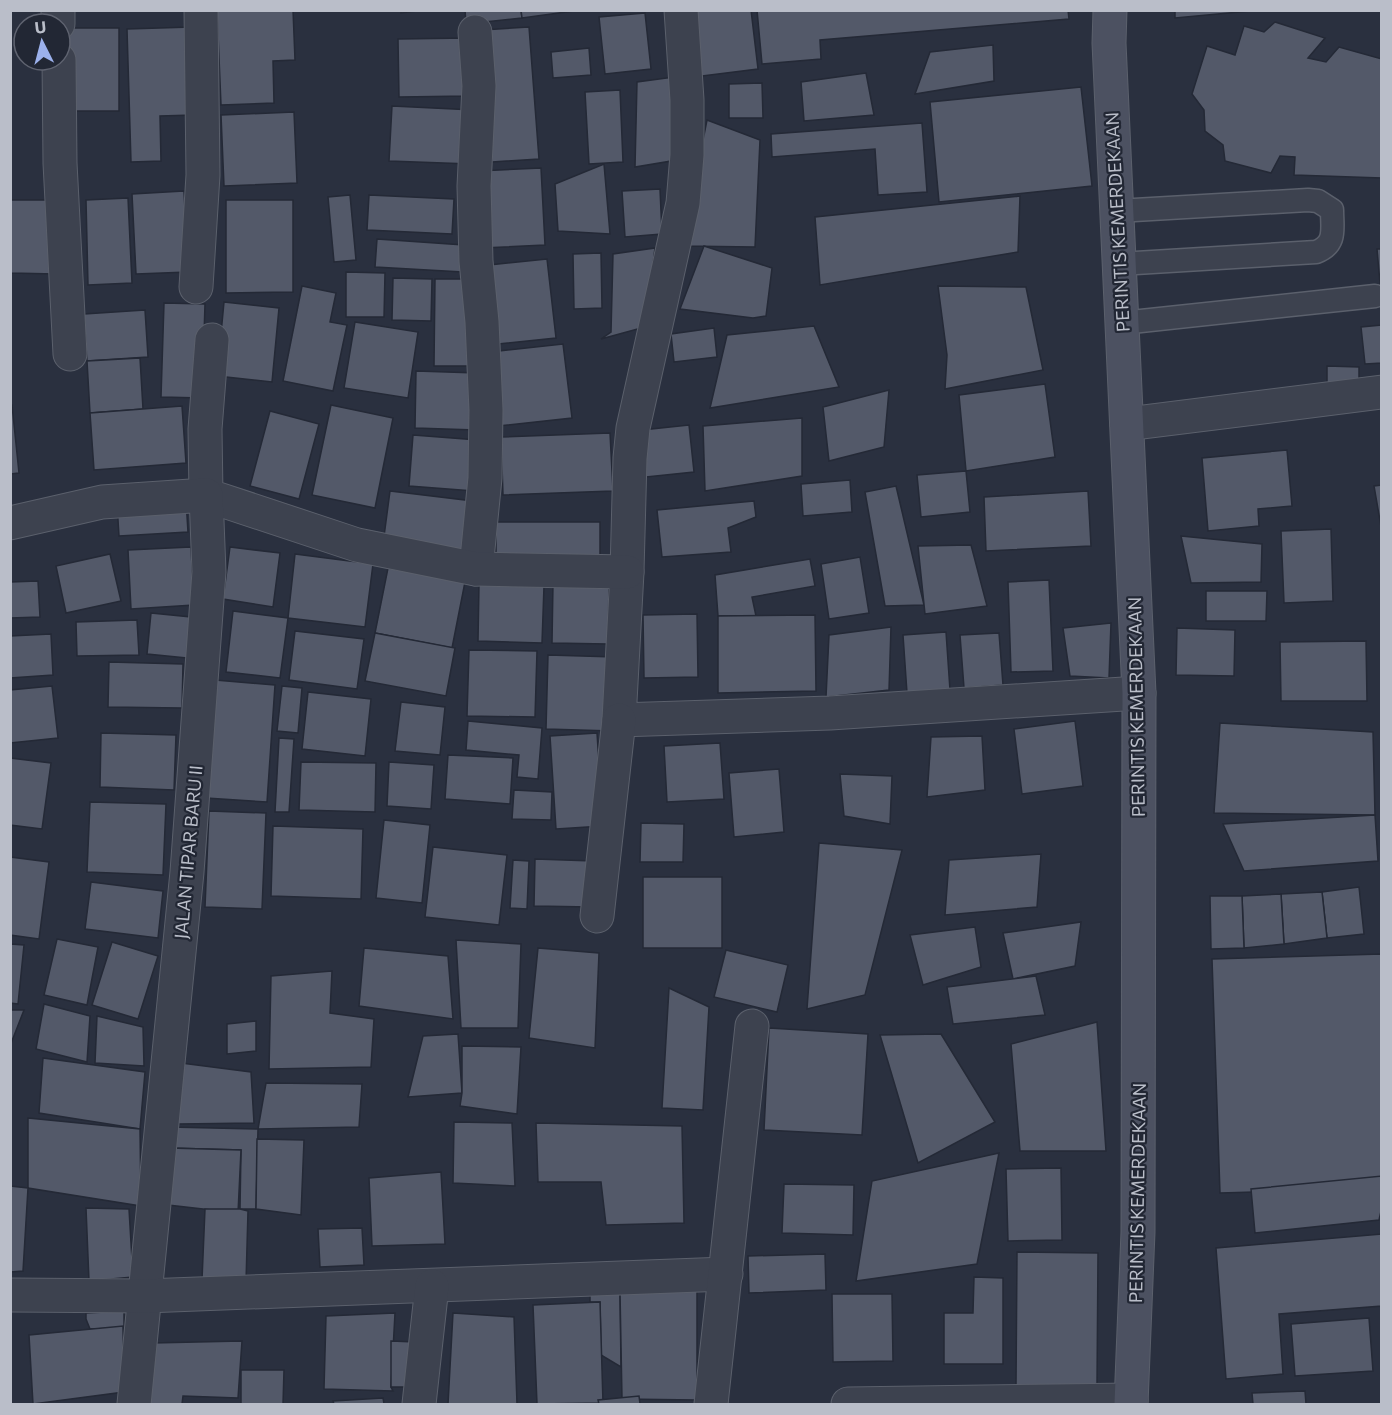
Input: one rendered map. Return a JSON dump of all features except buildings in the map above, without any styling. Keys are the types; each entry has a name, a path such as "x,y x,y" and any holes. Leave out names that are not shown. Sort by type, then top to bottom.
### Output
{"street":[{"path":"196,287 203,175 201,10"},
{"path":"597,916 619,720 633,428 683,203 687,155 687,100 681,10"},
{"name":"PERINTIS KEMERDEKAAN","path":"1110,10 1109,43 1139,693 1138,1232 1131,1402"},
{"path":"475,32 479,86 474,208 486,410 485,478 476,569"},
{"path":"59,72 60,163 70,354"},
{"name":"JALAN TIPAR BARU II","path":"134,1404 187,872 209,572 205,429 212,340"},
{"path":"1127,424 1167,421 1382,392"},
{"path":"10,523 102,502 206,495 357,545 476,569 627,572"},
{"path":"619,720 830,713 1139,693"},
{"path":"711,1404 752,1026"},
{"path":"10,1295 145,1296 726,1274"},
{"path":"419,1404 432,1286"},
{"path":"848,1404 1131,1402"}],"lane":[{"path":"1117,211 1308,200 1318,201 1332,210 1331,240 1325,248 1316,252 1119,264"},
{"path":"1122,323 1375,296"}]}
